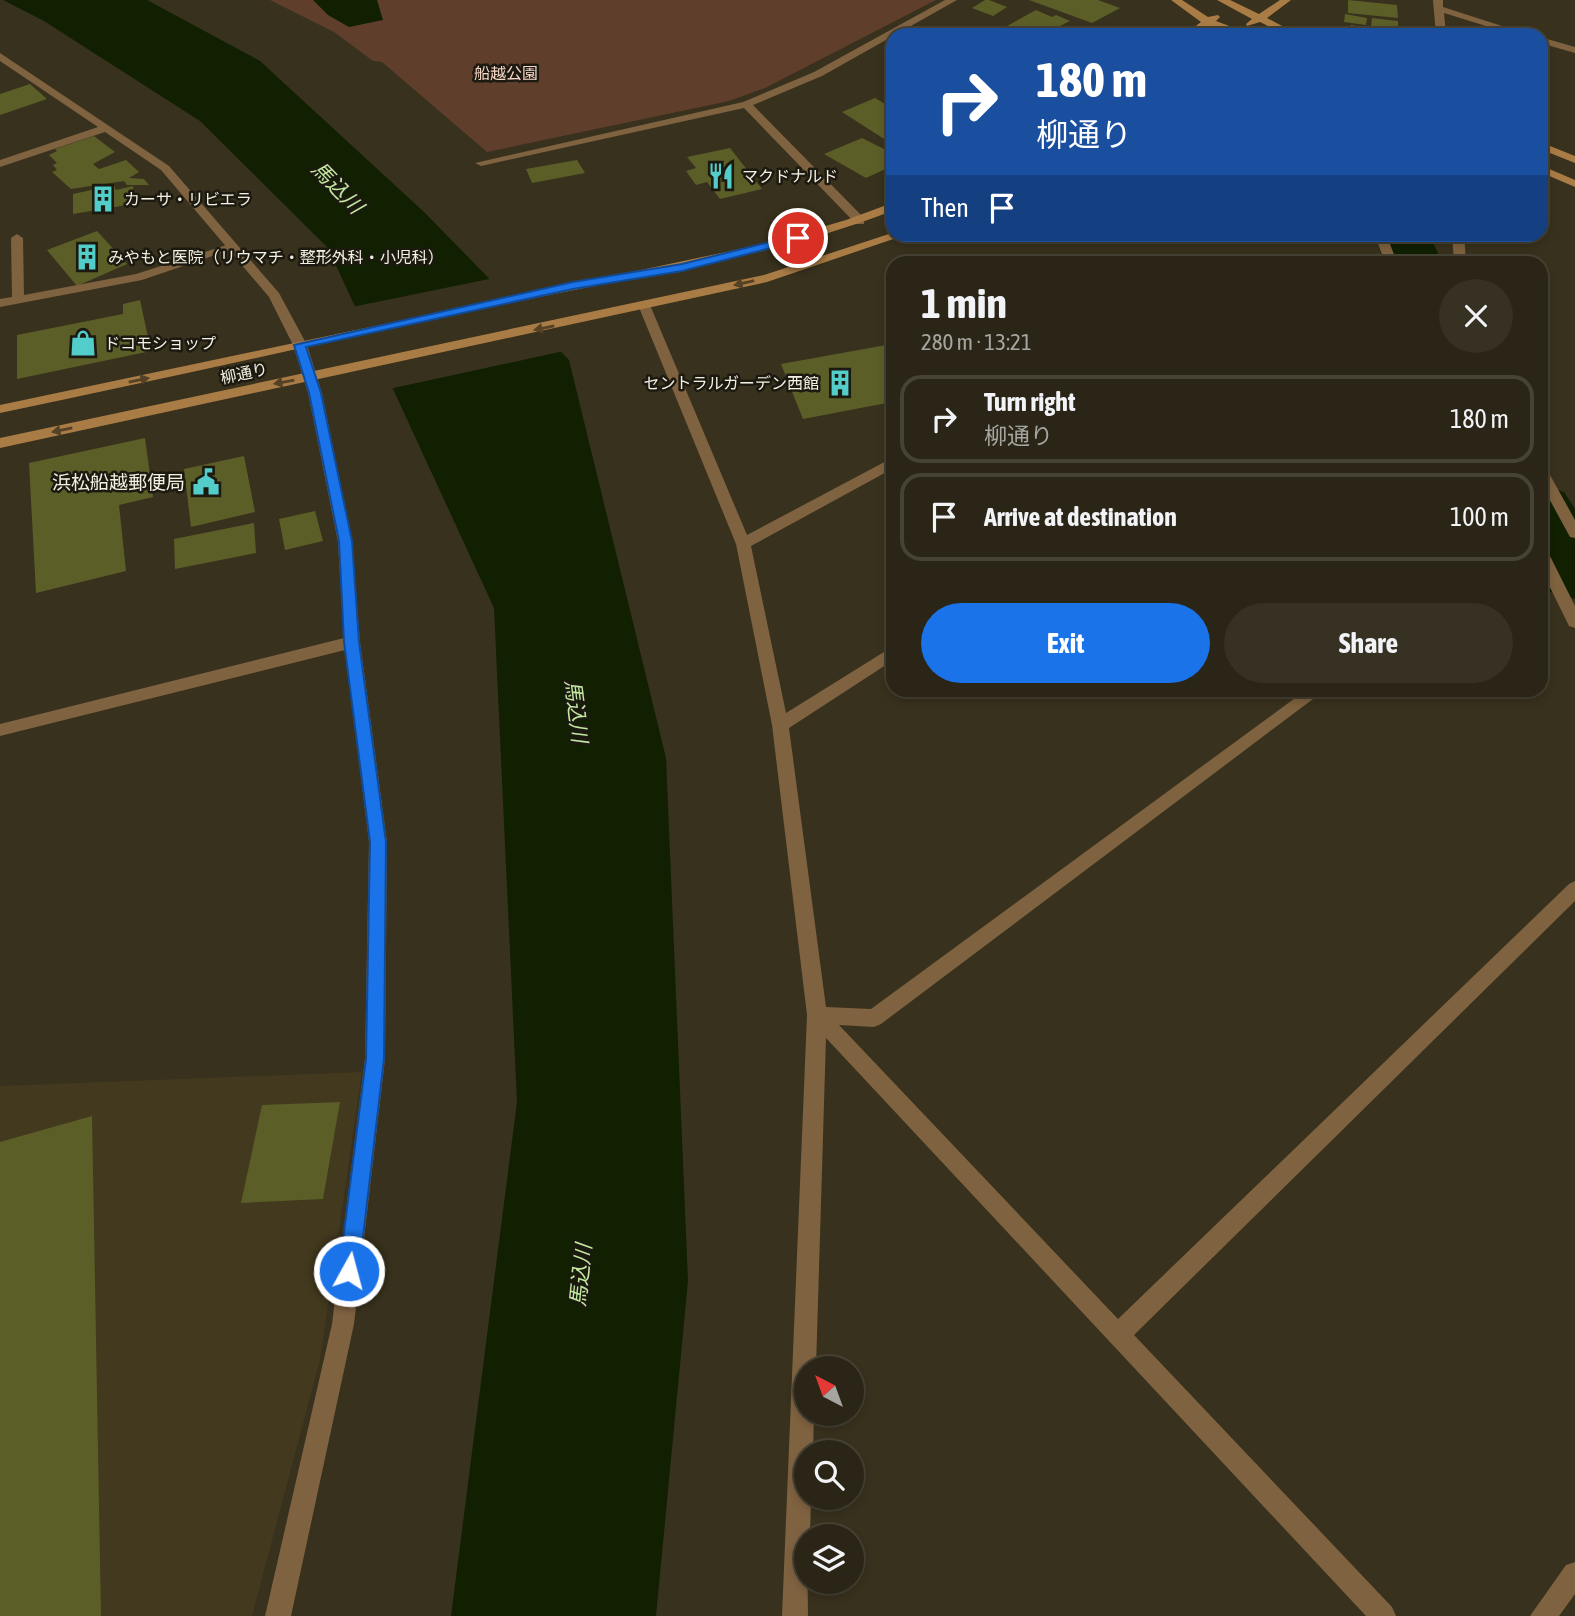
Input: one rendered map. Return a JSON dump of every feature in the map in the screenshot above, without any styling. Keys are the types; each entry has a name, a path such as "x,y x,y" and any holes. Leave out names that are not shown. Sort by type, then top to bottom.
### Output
{"street":[{"path":"901,28 952,0"},
{"path":"1176,0 1208,23 1223,28"},
{"path":"1248,28 1286,0"},
{"path":"1200,28 1231,2 1278,28"},
{"path":"1441,28 1440,5 1505,28"},
{"path":"481,163 746,104 818,74 886,36"},
{"path":"1548,43 1575,51"},
{"path":"0,56 103,129 165,168 275,296 300,345 310,377 345,541 352,642 378,842 375,1059 343,1324 278,1616"},
{"path":"746,104 860,221"},
{"path":"0,164 103,129"},
{"path":"1548,148 1575,160"},
{"path":"1548,172 1575,184"},
{"name":"柳通り","path":"0,409 573,286 682,267 860,221 886,210"},
{"path":"17,238 18,300"},
{"name":"柳通り","path":"0,443 611,314 767,278 886,239"},
{"path":"0,303 138,277 233,247"},
{"path":"644,305 743,544 780,725 817,1015 795,1616"},
{"path":"743,544 886,466"},
{"path":"1548,484 1575,533"},
{"path":"1548,568 1575,622"},
{"path":"0,730 352,642"},
{"path":"780,725 886,657"},
{"path":"817,1015 874,1018 1308,697"},
{"path":"1119,1334 1575,889"},
{"path":"817,1015 1383,1616"},
{"path":"1543,1616 1575,1574"}],"shaded area":[{"path":"362,1072 320,1360 252,1616 0,1616 0,1086"}],"green space":[{"name":"船越公園","path":"270,0 936,0 765,88 729,101 487,152 382,62 373,61 334,32"}],"water":[{"name":"馬込川","path":"3,0 147,0 260,61 424,212 569,360 666,758 688,1281 656,1616 451,1616 517,1102 494,608 328,248 200,121 44,21"},
{"path":"313,0 377,0 383,20 349,27 328,15"}],"pier":[{"path":"494,278 564,351 389,389 352,307"}],"building":[{"path":"985,0 1007,7 993,16 972,8"},
{"path":"1029,0 1098,0 1120,8 1092,23"},
{"path":"1348,0 1397,5 1398,18 1348,13"},
{"path":"1036,10 1070,21 1056,28 1007,26"},
{"path":"1345,14 1367,18 1366,25 1344,22"},
{"path":"1372,18 1398,21 1398,28 1371,27"},
{"path":"30,84 47,99 0,115 0,94"},
{"path":"875,98 886,104 886,140 842,112"},
{"path":"94,136 115,152 93,164 99,169 126,160 139,172 129,178 144,179 149,185 127,185 124,181 71,189 52,172 57,170 53,165 57,163 49,155 57,151 55,149"},
{"path":"862,138 886,150 886,169 866,178 824,154"},
{"name":"マクドナルド","path":"730,148 762,189 720,199 707,182 696,185 686,171 696,168 687,157"},
{"path":"577,160 585,173 532,183 526,169"},
{"name":"カーサ・リビエラ","path":"114,185 116,190 133,186 133,204 73,214 73,194"},
{"name":"みやもと医院（リウマチ・整形外科・小児科）","path":"97,231 127,264 77,286 47,250"},
{"name":"ドコモショップ","path":"140,300 151,351 17,379 17,335 123,314 123,304"},
{"name":"セントラルガーデン西館","path":"886,345 886,403 803,419 781,364"},
{"path":"145,438 153,497 119,505 126,571 36,593 29,463"},
{"path":"244,456 255,512 191,527 184,469"},
{"path":"315,511 323,541 285,550 279,519"},
{"path":"254,523 256,553 175,569 174,539"},
{"path":"340,1102 323,1199 241,1203 262,1105"},
{"path":"92,1116 101,1616 0,1616 0,1142"}],"waterway":[{"path":"1404,242 1410,256"},
{"path":"1548,523 1575,574"}],"place":[{"name":"マクドナルド","path":"721,176"},
{"name":"カーサ・リビエラ","path":"103,199"},
{"name":"みやもと医院（リウマチ・整形外科・小児科）","path":"87,257"},
{"name":"ドコモショップ","path":"83,343"},
{"name":"セントラルガーデン西館","path":"840,383"},
{"name":"浜松船越郵便局","path":"206,482"}],"route":[{"path":"349,1271 375,1059 378,842 352,642 345,541 315,393 300,345 573,286 682,267 798,238"}]}
